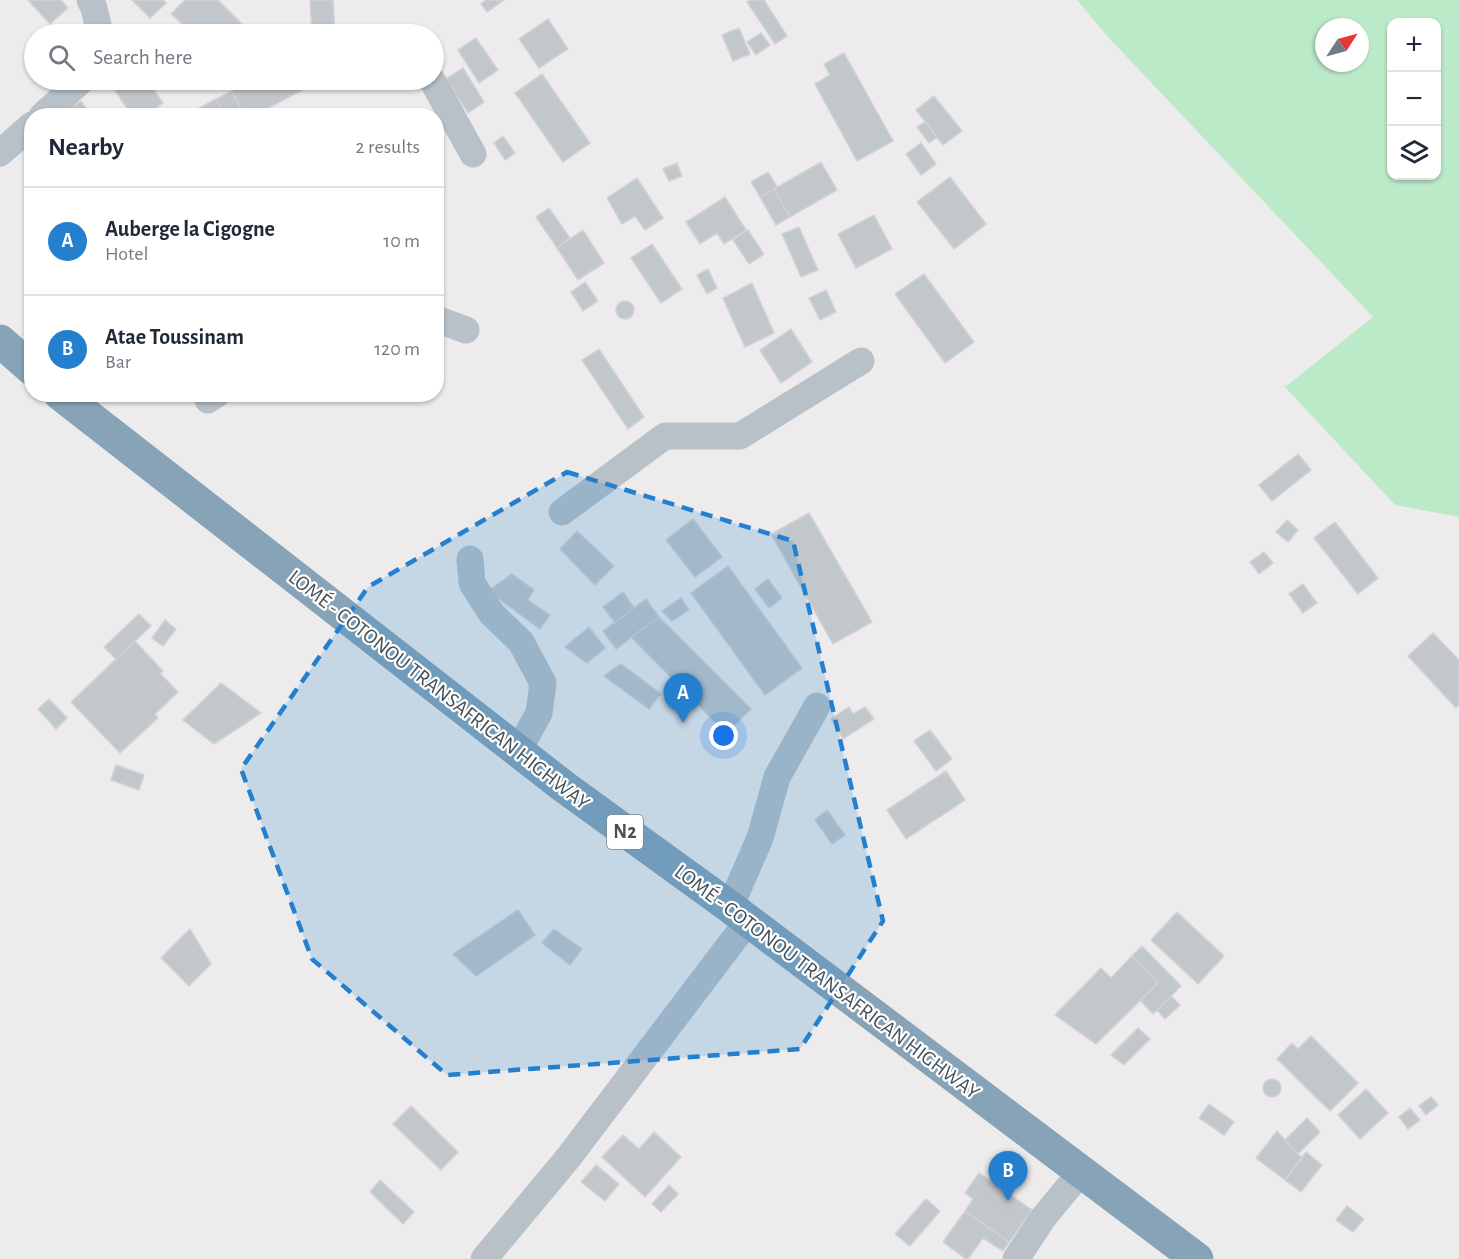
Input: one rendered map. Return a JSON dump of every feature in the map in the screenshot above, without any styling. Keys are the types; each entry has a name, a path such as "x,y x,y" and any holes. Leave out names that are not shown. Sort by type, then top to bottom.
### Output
{"highway":[{"path":"0,341 24,362"},
{"name":"LOMÉ - COTONOU TRANSAFRICAN HIGHWAY","path":"70,402 621,830 739,914 1197,1259"}],"street":[{"path":"90,0 98,24"},
{"path":"51,108 71,90"},
{"path":"438,90 473,154"},
{"path":"0,153 24,132"},
{"path":"444,322 466,330"},
{"path":"562,512 665,436 740,436 861,361"},
{"path":"471,559 472,583 491,613 521,642 543,683 538,713 518,751"},
{"path":"484,1259 568,1158 739,914 777,777 817,706"},
{"path":"1016,1259 1043,1218 1082,1172"}],"highlighted area":[{"path":"567,472 793,541 883,921 800,1049 447,1075 312,959 241,769 368,587"}],"green space":[{"path":"1077,0 1459,0 1459,517 1395,505 1285,387 1373,317 1108,37"}],"building":[{"path":"28,0 61,0 68,8 50,24"},
{"path":"132,0 163,0 166,3 150,18"},
{"path":"185,0 218,0 242,24 182,24 171,14"},
{"path":"310,0 333,0 334,24 311,24"},
{"path":"486,0 504,0 487,12 481,4"},
{"path":"764,0 787,36 775,44 747,2"},
{"path":"548,19 568,49 539,68 519,39"},
{"path":"739,28 750,54 733,61 722,35"},
{"path":"761,33 770,45 756,55 747,42"},
{"path":"476,38 498,70 479,83 458,50"},
{"path":"844,53 893,141 857,161 815,84 830,75 824,64"},
{"path":"463,68 484,102 468,113 446,79"},
{"path":"542,74 590,143 563,162 515,93"},
{"path":"115,90 154,90 163,103 156,108 127,108"},
{"path":"303,90 268,108 241,108 232,91"},
{"path":"232,91 241,108 221,108 216,99"},
{"path":"934,96 962,131 943,145 916,110"},
{"path":"216,99 221,108 199,108"},
{"path":"81,101 86,108 71,108"},
{"path":"925,122 937,137 929,143 917,127"},
{"path":"503,136 515,153 505,160 494,143"},
{"path":"921,143 936,164 921,175 906,154"},
{"path":"821,162 837,190 790,217 774,189"},
{"path":"677,163 682,176 669,181 663,169"},
{"path":"768,172 777,187 760,197 751,182"},
{"path":"950,177 986,224 954,249 917,202"},
{"path":"637,178 663,218 645,230 635,216 622,224 607,198"},
{"path":"774,189 790,217 776,225 760,197"},
{"path":"725,197 746,230 724,244 717,233 700,244 686,222"},
{"path":"549,208 570,238 557,248 536,217"},
{"path":"874,215 892,249 856,268 838,234"},
{"path":"799,227 818,270 801,277 782,234"},
{"path":"583,230 604,263 578,280 557,248"},
{"path":"748,230 764,254 749,264 733,240"},
{"path":"652,244 682,289 661,303 631,258"},
{"path":"708,269 717,288 707,294 697,275"},
{"path":"924,274 974,342 945,363 895,294"},
{"path":"585,282 598,301 583,311 571,292"},
{"path":"752,283 774,333 745,347 723,298"},
{"path":"826,290 836,312 820,320 809,298"},
{"path":"625,301 631,304 634,310 631,316 625,319 619,316 616,310 619,304"},
{"path":"791,329 812,362 781,383 760,350"},
{"path":"599,349 644,417 628,429 582,360"},
{"path":"1298,454 1311,470 1272,501 1259,485"},
{"path":"809,513 872,622 833,644 771,534"},
{"path":"693,519 722,557 695,577 666,540"},
{"path":"1287,520 1298,530 1288,542 1276,532"},
{"path":"1335,522 1378,578 1358,594 1314,538"},
{"path":"577,531 614,566 595,585 560,549"},
{"path":"1264,552 1273,563 1259,574 1250,562"},
{"path":"728,566 802,668 765,695 691,593"},
{"path":"512,574 534,590 528,600 550,615 540,629 488,591"},
{"path":"768,579 782,598 769,608 755,589"},
{"path":"1303,584 1317,603 1303,613 1289,594"},
{"path":"623,592 634,608 615,623 603,607"},
{"path":"681,598 689,610 672,621 662,611"},
{"path":"646,599 659,617 616,649 603,631"},
{"path":"139,614 151,626 116,659 104,647"},
{"path":"659,617 751,709 726,733 631,637"},
{"path":"165,620 176,629 163,646 152,638"},
{"path":"589,627 605,648 587,663 565,647"},
{"path":"1433,633 1459,660 1459,705 1456,708 1408,656"},
{"path":"135,641 163,671 160,673 178,692 155,714 158,718 120,753 71,702"},
{"path":"621,664 661,694 649,709 604,676"},
{"path":"221,683 261,713 214,744 183,720"},
{"path":"49,699 67,718 56,729 38,709"},
{"path":"849,707 853,714 865,707 874,719 843,739 831,719"},
{"path":"930,730 952,759 936,771 914,741"},
{"path":"116,765 144,775 139,790 111,780"},
{"path":"946,771 965,800 906,839 887,810"},
{"path":"827,810 845,835 832,844 815,820"},
{"path":"518,910 535,935 476,976 453,954"},
{"path":"1177,912 1224,956 1198,984 1151,940"},
{"path":"190,929 211,964 189,986 161,958"},
{"path":"554,929 582,949 570,965 542,943"},
{"path":"1142,946 1181,986 1153,1014 1140,1000 1158,983 1132,956"},
{"path":"1132,956 1158,983 1096,1044 1055,1015 1101,968 1111,978"},
{"path":"1171,996 1180,1005 1165,1019 1157,1010"},
{"path":"1138,1028 1150,1039 1124,1065 1111,1055"},
{"path":"1311,1036 1358,1083 1330,1111 1277,1059 1292,1043 1298,1049"},
{"path":"1272,1079 1278,1082 1281,1088 1278,1094 1272,1097 1266,1094 1263,1088 1266,1082"},
{"path":"1366,1089 1388,1113 1360,1139 1338,1115"},
{"path":"1431,1097 1438,1105 1426,1115 1419,1106"},
{"path":"1209,1104 1234,1122 1224,1135 1199,1118"},
{"path":"411,1106 458,1152 441,1170 393,1124"},
{"path":"1410,1108 1420,1120 1408,1129 1399,1117"},
{"path":"1307,1118 1320,1132 1298,1154 1285,1140"},
{"path":"1277,1131 1302,1158 1285,1180 1256,1158"},
{"path":"654,1132 681,1157 645,1197 602,1157 623,1135 639,1149"},
{"path":"1306,1152 1322,1165 1301,1192 1285,1180"},
{"path":"596,1165 619,1184 605,1201 581,1182"},
{"path":"979,1173 1032,1210 1009,1242 965,1211 973,1199 965,1193"},
{"path":"380,1180 414,1212 403,1224 370,1192"},
{"path":"669,1185 678,1194 661,1212 652,1204"},
{"path":"926,1199 940,1211 910,1246 895,1234"},
{"path":"1347,1206 1364,1219 1353,1232 1336,1220"},
{"path":"965,1211 1009,1242 1003,1251 983,1238 966,1259 943,1242"}],"place":[{"name":"Auberge la Cigogne","path":"683,723"},
{"name":"Atae Toussinam","path":"1008,1201"}]}
